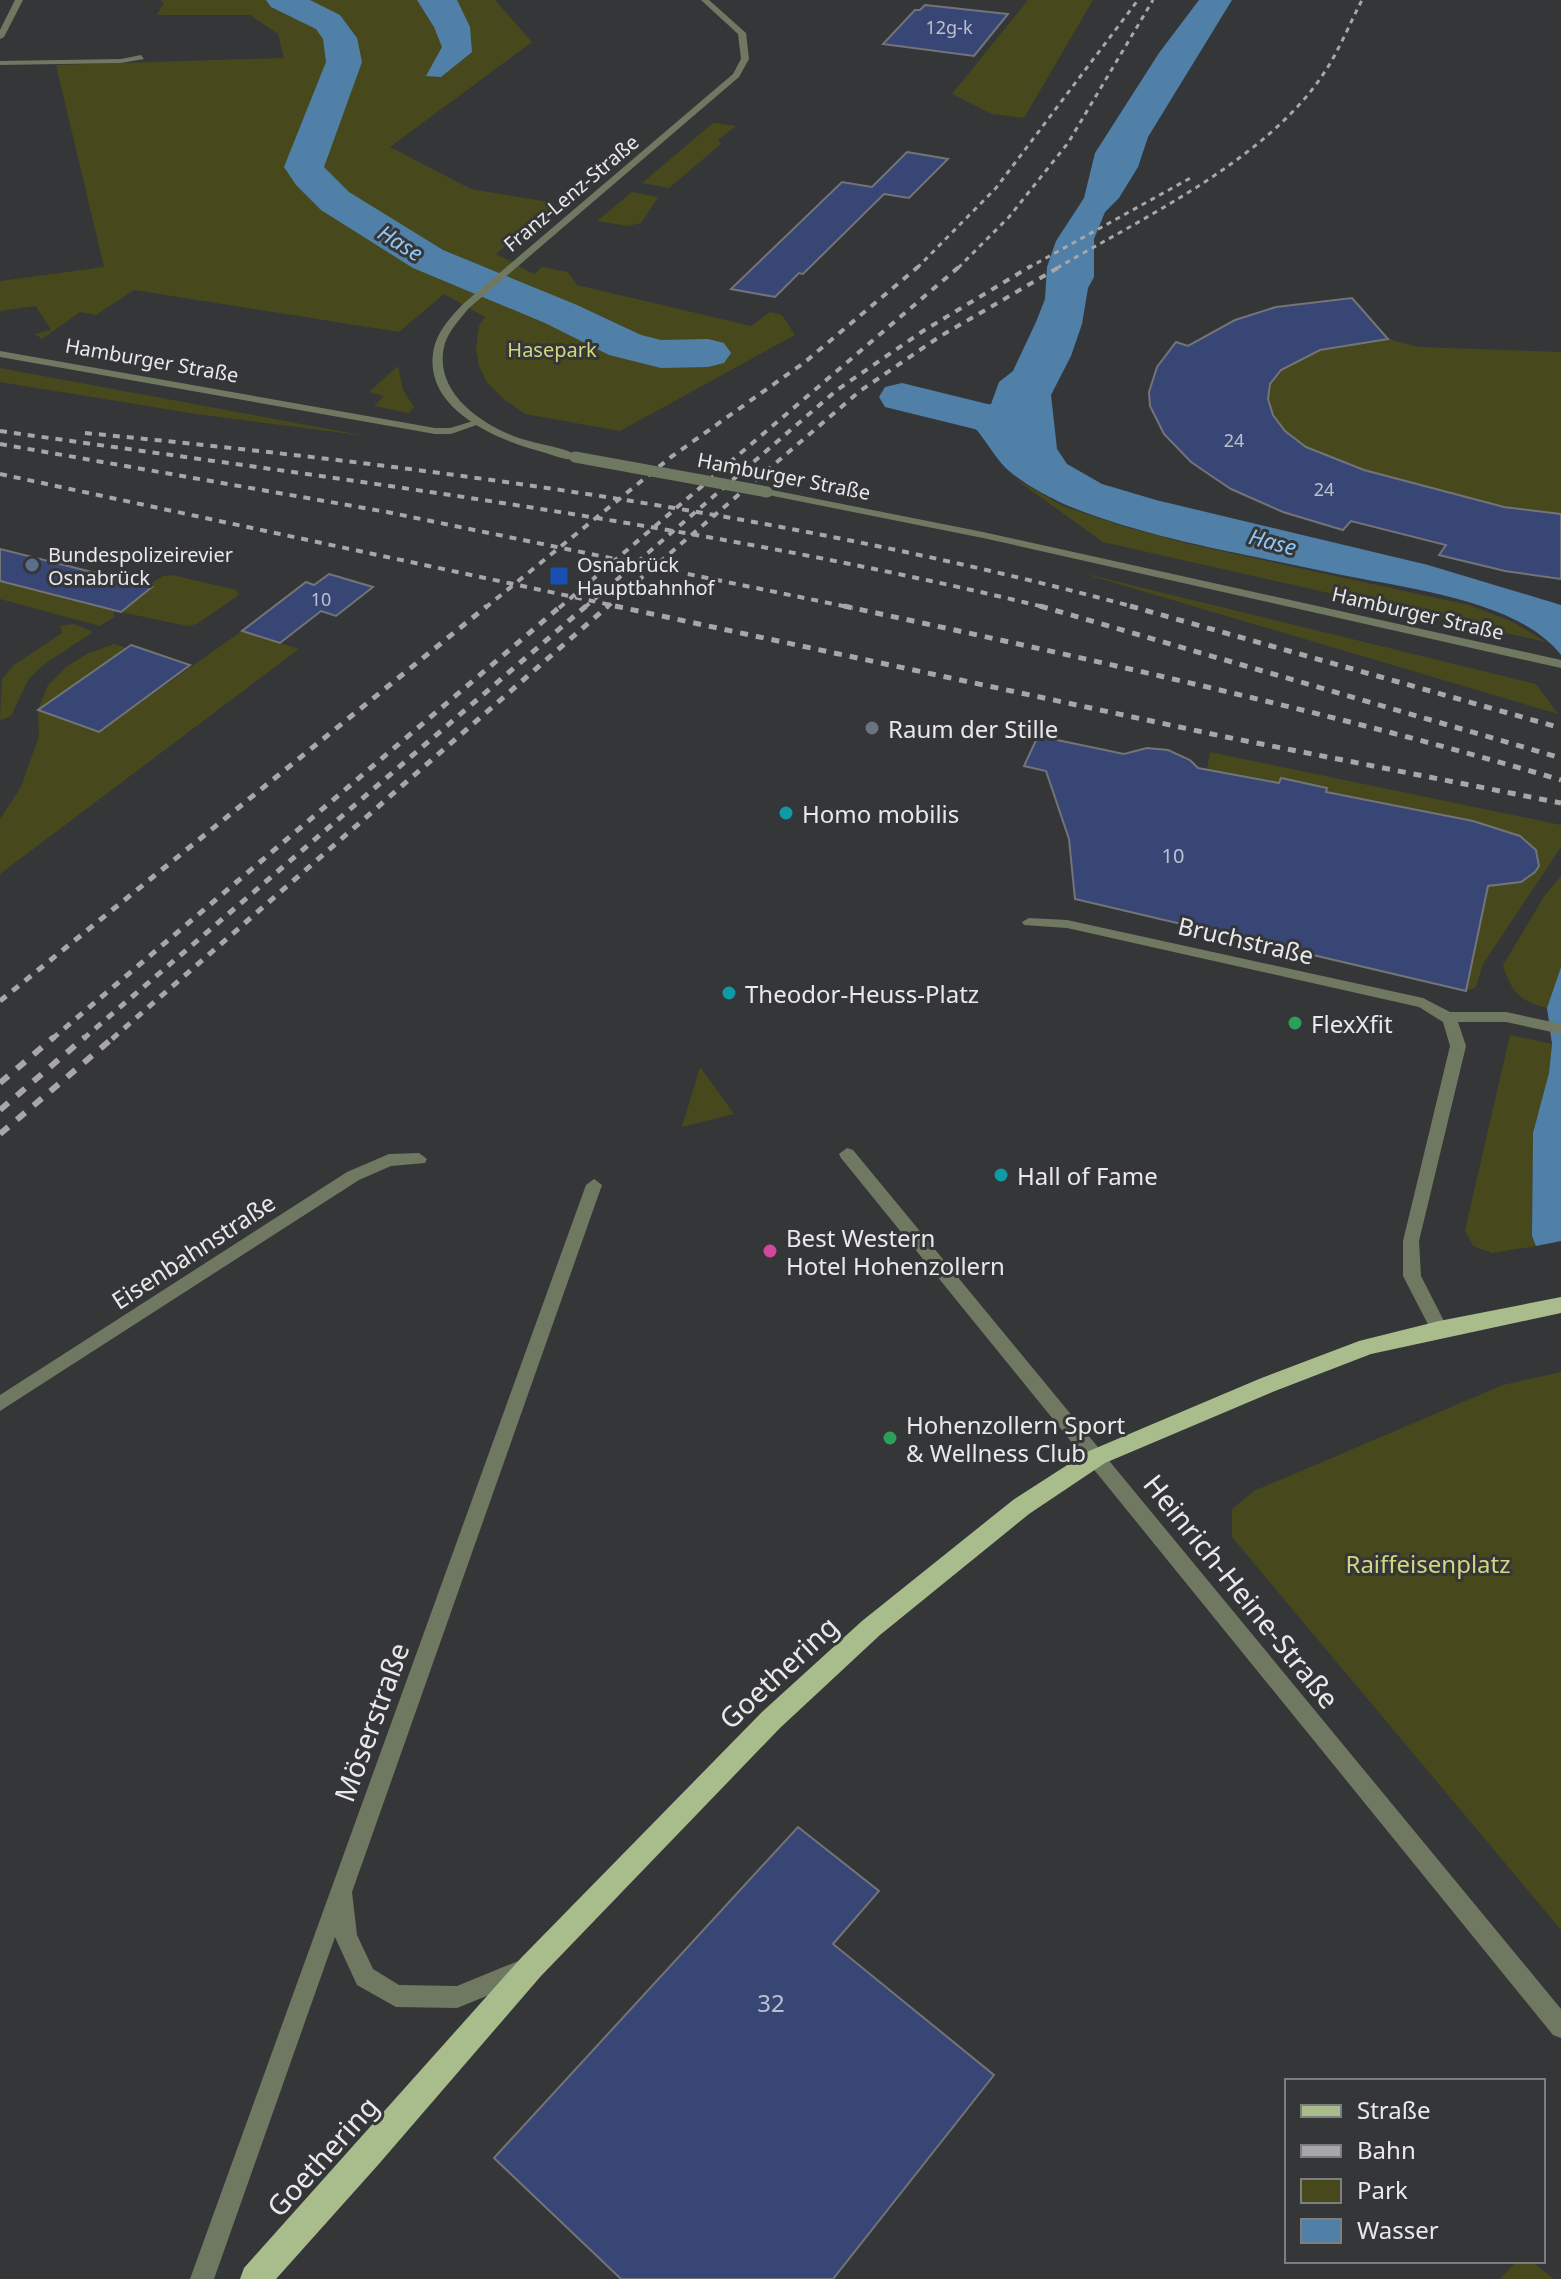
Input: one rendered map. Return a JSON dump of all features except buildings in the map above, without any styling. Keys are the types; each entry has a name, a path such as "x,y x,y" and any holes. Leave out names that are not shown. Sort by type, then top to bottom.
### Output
{"main road":[{"name":"Goethering","path":"255,2279 368,2155 531,1967 771,1720 871,1628 984,1535 1097,1457 1267,1385 1367,1347 1551,1306"}],"street":[{"path":"0,37 19,0"},
{"name":"Franz-Lenz-Straße","path":"480,422 460,407 437,371 435,355 449,322 736,75 745,59 742,33 705,0"},
{"path":"0,63 121,61 141,57"},
{"name":"Hamburger Straße","path":"0,354 435,431 451,431 480,422 516,441 575,457 983,535 1561,664"},
{"name":"Bruchstraße","path":"1029,922 1067,924 1423,1003 1450,1017 1491,1016 1561,1029"},
{"path":"1439,1329 1412,1276 1411,1241 1458,1046 1450,1017"},
{"name":"Heinrich-Heine-Straße","path":"847,1154 1561,2027"},
{"name":"Eisenbahnstraße","path":"0,1404 353,1176 389,1160 419,1159"},
{"name":"Möserstraße","path":"202,2279 594,1185"},
{"name":"Goethering","path":"342,1891 346,1936 365,1977 396,1996 457,1997 531,1967"}],"green space":[{"name":"Hasepark","path":"160,0 495,0 532,42 390,147 471,189 555,203 496,254 534,274 542,267 568,272 577,285 751,326 770,312 782,315 795,335 620,431 525,414 505,400 487,382 479,366 476,349 479,326 485,317 444,294 399,332 134,290 96,315 80,312 42,339 35,334 51,330 36,306 0,311 0,281 104,267 56,65 284,58 278,34 250,15 157,15 164,3"},
{"path":"1028,0 1093,0 1024,118 992,114 952,94"},
{"path":"713,123 736,126 718,140 721,144 669,188 642,183"},
{"path":"632,192 658,197 641,223 628,226 597,221"},
{"path":"1388,339 1419,347 1561,352 1561,514 1492,503 1349,466 1307,447 1280,425 1271,407 1269,388 1277,374 1291,362 1331,348"},
{"path":"398,366 403,390 414,407 409,413 374,406 384,396 369,392"},
{"path":"0,368 366,436 196,414 0,382"},
{"path":"1011,476 1063,506 1122,526 1189,544 1469,605 1511,621 1546,642 1103,542"},
{"path":"1078,572 1536,684 1558,714"},
{"path":"172,575 236,590 239,595 197,624 187,626 121,612 151,587 147,586 163,576"},
{"path":"0,581 114,610 114,617 100,626 0,599"},
{"path":"74,624 93,632 29,678 11,716 0,720 2,679 14,665 62,633 60,626"},
{"path":"242,631 299,649 0,874 0,819 21,787 39,736 38,710 99,732"},
{"path":"114,644 126,648 38,710 48,685 66,667 87,654"},
{"path":"1210,752 1561,825 1561,847 1483,964 1476,987 1466,991 1488,885 1520,882 1535,872 1539,858 1528,843 1512,833 1475,825 1475,821 1326,792 1327,788 1282,778 1279,783 1207,770"},
{"path":"1561,876 1561,967 1547,1008 1518,994 1503,965 1545,895"},
{"path":"1510,1035 1552,1044 1549,1073 1533,1134 1532,1235 1536,1246 1492,1253 1473,1246 1465,1230"},
{"path":"700,1067 734,1114 682,1127"},
{"name":"Raiffeisenplatz","path":"1561,1372 1561,1930 1232,1537 1232,1509 1254,1491 1503,1385"},
{"path":"1515,2263 1534,2263 1554,2279 1500,2279"}],"water":[{"path":"417,0 457,0 470,27 472,52 441,77 426,76 442,47"},
{"path":"1199,0 1232,0 1148,137 1138,167 1119,198 1105,212 1094,239 1094,277 1088,288 1082,324 1071,356 1051,395 1057,449 1067,464 1102,484 1156,500 1428,565 1561,605 1561,655 1542,636 1488,608 1425,591 1165,537 1066,505 1036,490 1009,471 972,425 956,414 956,410 991,404 999,382 1013,371 1045,299 1047,267 1056,241 1084,198 1095,153 1159,53"},
{"path":"1561,967 1561,1241 1536,1246 1532,1236 1533,1133 1549,1073 1552,1044 1547,1008"}],"waterway":[{"name":"Hase","path":"283,0 328,22 340,38 344,62 304,167 335,201 428,259 561,314 625,345 661,354 708,353"},
{"name":"Hase","path":"902,397 1015,425"}],"railway":[{"path":"919,266 996,188 1138,0"},
{"path":"960,266 1009,217 1068,143 1153,0"},
{"path":"1057,268 1200,185 1269,134 1298,106 1322,76 1362,0"},
{"path":"1028,268 1194,176"},
{"path":"620,499 671,457 805,362 919,266"},
{"path":"676,509 960,266"},
{"path":"695,512 837,390 923,331 1031,266"},
{"path":"714,515 860,391 939,337 1061,266"},
{"path":"0,431 596,518"},
{"path":"85,433 350,462 620,499"},
{"path":"0,444 387,512 559,548"},
{"path":"0,474 514,584"},
{"path":"596,518 620,499"},
{"path":"620,499 676,509"},
{"path":"654,527 676,509"},
{"path":"676,509 695,512"},
{"path":"674,531 695,512"},
{"path":"695,512 714,515"},
{"path":"692,534 714,515"},
{"path":"714,515 878,546 1138,608"},
{"path":"559,548 596,518"},
{"path":"596,518 654,527"},
{"path":"616,559 654,527"},
{"path":"654,527 674,531"},
{"path":"636,563 674,531"},
{"path":"674,531 692,534"},
{"path":"654,567 692,534"},
{"path":"692,534 919,578 1042,607"},
{"path":"514,584 559,548"},
{"path":"559,548 616,559"},
{"path":"572,597 616,559"},
{"path":"616,559 636,563"},
{"path":"592,601 636,563"},
{"path":"636,563 654,567"},
{"path":"610,605 654,567"},
{"path":"654,567 853,608"},
{"path":"485,608 514,584"},
{"path":"514,584 572,597"},
{"path":"559,608 572,597"},
{"path":"572,597 592,601"},
{"path":"584,608 592,601"},
{"path":"592,601 610,605"},
{"path":"606,608 610,605"},
{"path":"610,605 625,608"},
{"path":"0,1001 487,606"},
{"path":"52,1039 561,606"},
{"path":"83,1039 586,606"},
{"path":"112,1039 608,606"},
{"path":"615,606 1226,737 1561,803"},
{"path":"844,606 1294,708 1561,780"},
{"path":"1130,606 1561,728"},
{"path":"1042,607 1048,608"},
{"path":"1042,607 1561,758"},
{"path":"0,1083 54,1037"},
{"path":"0,1110 85,1037"},
{"path":"0,1134 114,1037"}],"place":[{"name":"Bundespolizeirevier Osnabrück","path":"32,565"},
{"name":"Osnabrück Hauptbahnhof","path":"559,576"},
{"name":"Raum der Stille","path":"872,728"},
{"name":"Homo mobilis","path":"786,813"},
{"name":"Theodor-Heuss-Platz","path":"729,993"},
{"name":"FlexXfit","path":"1295,1023"},
{"name":"Hall of Fame","path":"1001,1175"},
{"name":"Best Western Hotel Hohenzollern","path":"770,1251"},
{"name":"Hohenzollern Sport & Wellness Club","path":"890,1438"}]}
